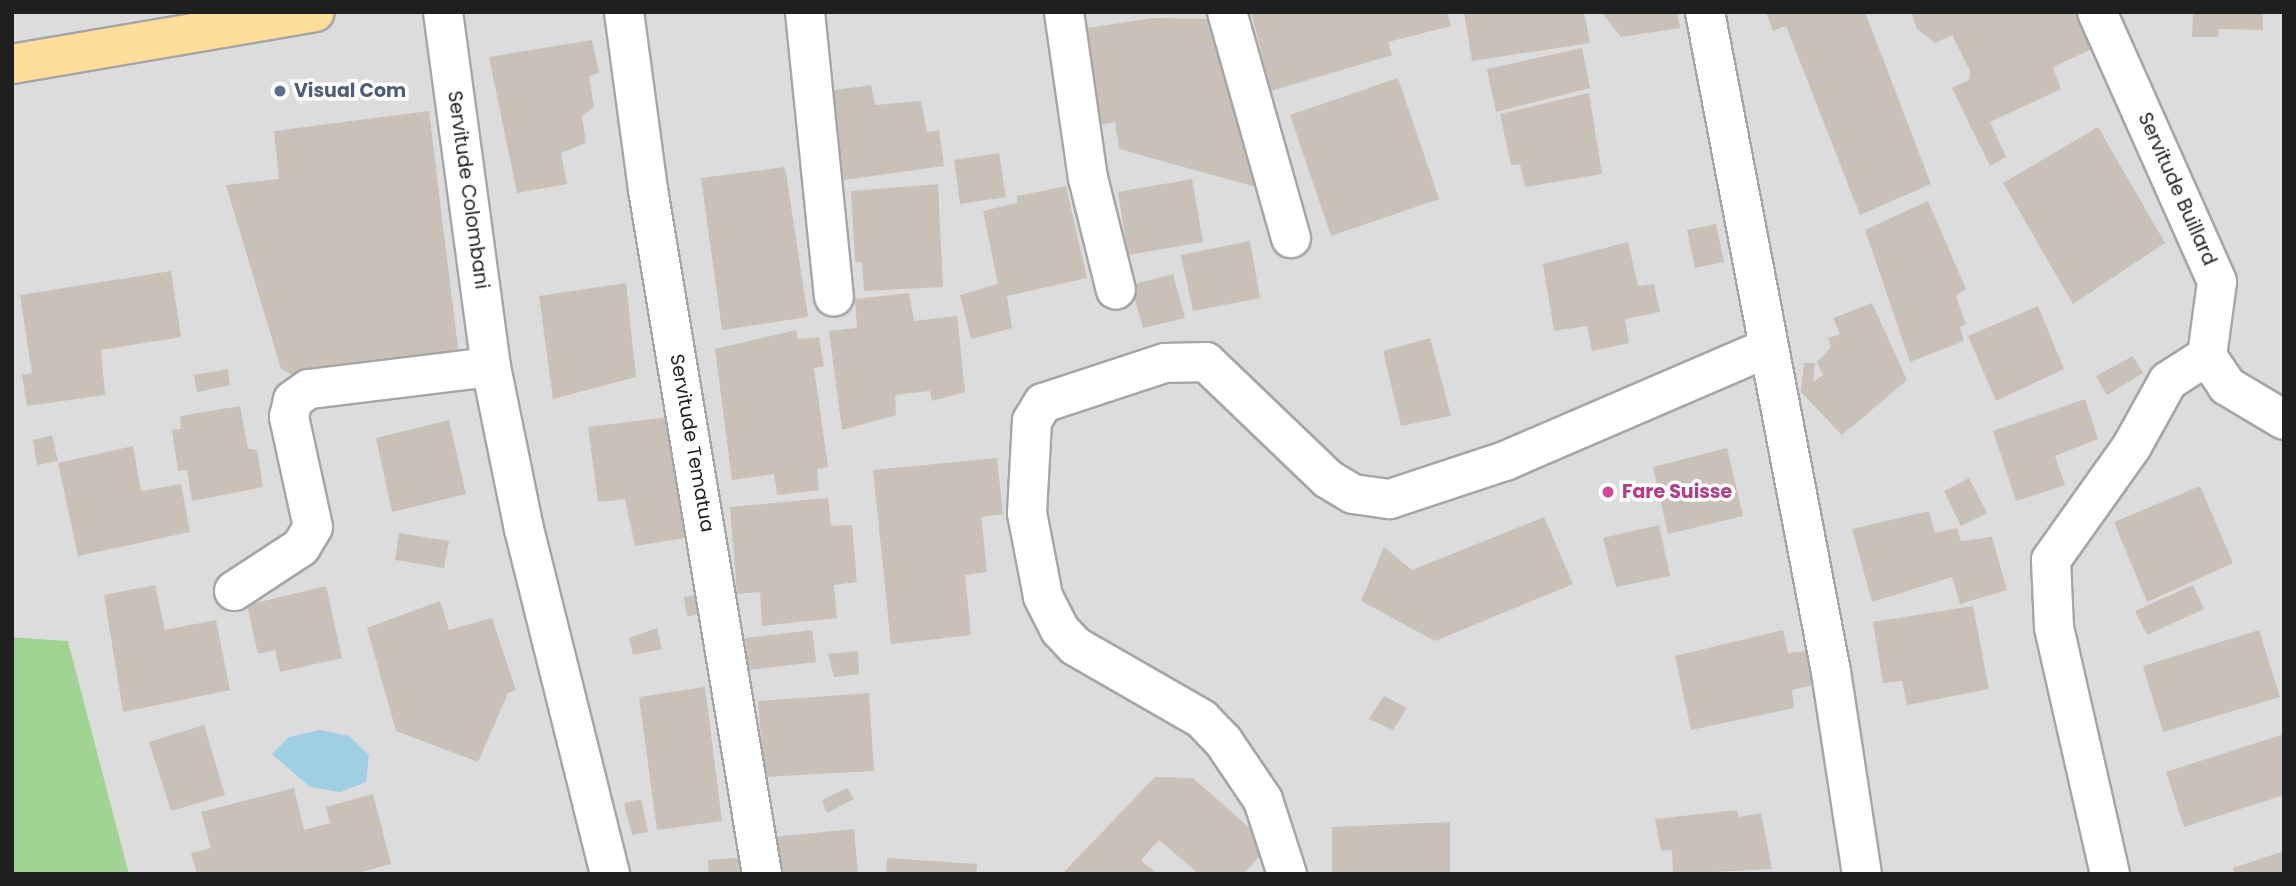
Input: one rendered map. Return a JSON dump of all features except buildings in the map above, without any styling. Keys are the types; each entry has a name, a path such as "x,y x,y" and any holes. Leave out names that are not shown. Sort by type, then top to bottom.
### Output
{"main road":[{"path":"12,64 315,12"}],"street":[{"name":"Servitude Colombani","path":"443,12 491,367 524,529 610,874"},
{"name":"Servitude Tematua","path":"624,12 648,189 762,874"},
{"path":"804,12 834,297"},
{"path":"1064,12 1088,178 1116,290"},
{"path":"1227,12 1292,238"},
{"path":"1705,12 1830,672 1862,874"},
{"name":"Servitude Buillard","path":"2097,12 2217,282 2207,356"},
{"path":"1287,874 1263,800 1223,741 1202,719 1075,646 1060,630 1043,596 1027,513 1032,421 1043,403 1166,363 1206,362 1328,479 1353,494 1390,499 1504,461 1768,348"},
{"path":"2110,874 2054,627 2051,560 2132,446 2168,382 2207,356 2227,386 2284,420"},
{"path":"234,591 301,547 313,527 289,417 293,400 309,389 491,367"}],"shaded area":[{"path":"12,12 2284,12 2284,874 129,874 68,641 12,637"}],"green space":[{"path":"12,637 68,641 129,874 12,874"}],"water":[{"path":"320,730 349,736 369,755 366,782 340,792 310,787 272,754 289,737"}],"place":[{"name":"Visual Com","path":"280,91"},
{"name":"Fare Suisse","path":"1608,492"}]}
